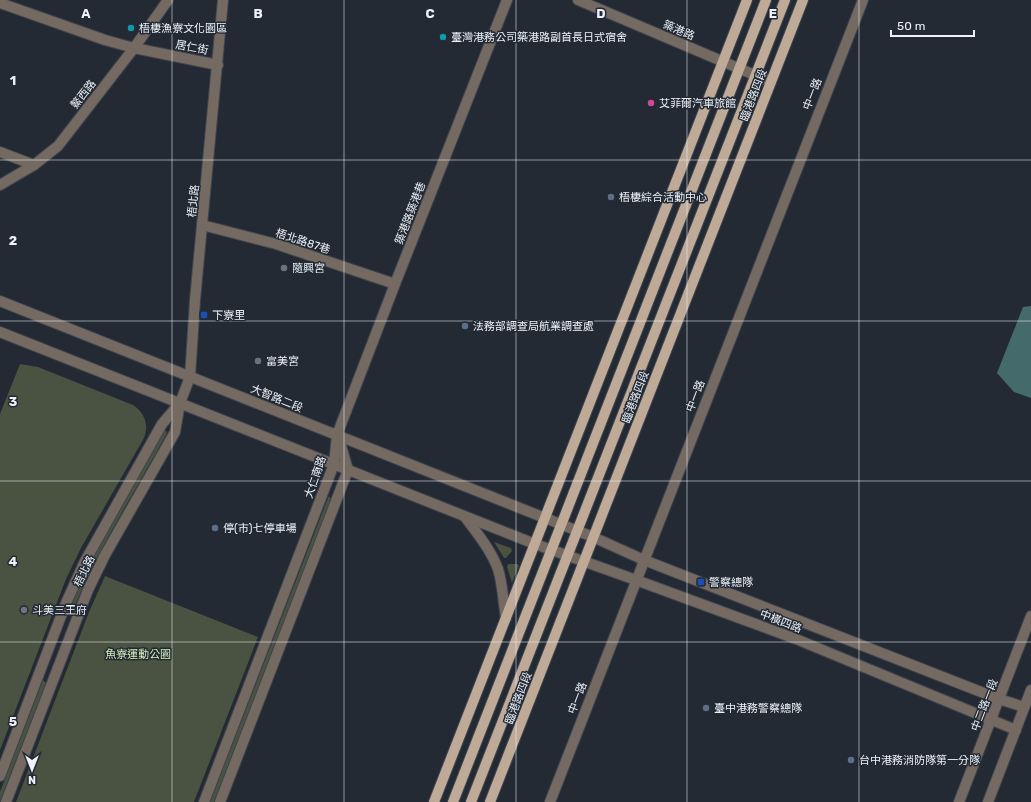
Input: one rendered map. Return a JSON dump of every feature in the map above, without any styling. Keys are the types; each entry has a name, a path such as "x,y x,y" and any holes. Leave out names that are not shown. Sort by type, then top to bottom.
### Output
{"main road":[{"path":"434,802 747,0"},
{"name":"臨港路四段","path":"452,802 766,0"},
{"name":"臨港路四段","path":"471,802 784,0"},
{"name":"臨港路四段","path":"490,802 803,0"}],"street":[{"path":"17,10 21,0"},
{"name":"鰲西路","path":"0,185 34,165 58,146 134,48 168,0"},
{"name":"梧北路","path":"6,802 88,590 107,552 175,432 180,403 190,377 195,300 223,0"},
{"name":"築港路築港巷","path":"337,435 507,0"},
{"name":"築港路","path":"580,0 771,82"},
{"name":"中一路","path":"550,802 863,0"},
{"name":"居仁街","path":"0,3 105,40 134,48 218,65"},
{"path":"0,152 34,165"},
{"name":"梧北路87巷","path":"202,225 276,244 395,284"},
{"name":"大智路二段","path":"0,302 577,531"},
{"path":"0,332 535,544"},
{"name":"梧北路","path":"0,776 66,603 82,568 162,424 180,403"},
{"name":"大仁南路","path":"204,802 334,464 337,435"},
{"name":"大仁南路","path":"337,435 348,470"},
{"path":"220,802 348,470"},
{"path":"466,517 495,562 500,580 506,618"},
{"name":"中橫四路","path":"577,531 644,560 1024,707"},
{"name":"中橫四路","path":"535,544 796,640 990,721 1016,730"},
{"name":"中二路一段","path":"959,802 1031,616"},
{"path":"988,802 1031,690"}],"green space":[{"path":"20,364 38,367 133,405 143,416 146,428 144,438 81,548 66,579 0,750 0,414"},
{"path":"164,431 167,433 106,541 74,608 72,608 71,606 92,561"},
{"path":"329,496 331,499 214,802 210,802 328,498"},
{"path":"494,542 511,548 512,551 506,558 504,558"},
{"path":"508,564 519,565 512,583 507,567"},
{"name":"魚寮運動公園","path":"105,576 258,637 194,802 16,802 89,612"},
{"path":"43,680 46,683 0,801 0,792"}],"shaded area":[{"path":"1031,306 1031,398 1014,392 997,373 1023,307"}],"place":[{"name":"梧棲漁寮文化園區","path":"131,28"},
{"name":"臺灣港務公司築港路副首長日式宿舍","path":"443,37"},
{"name":"艾菲爾汽車旅館","path":"651,103"},
{"name":"梧棲綜合活動中心","path":"611,197"},
{"name":"隨興宮","path":"284,268"},
{"name":"下寮里","path":"204,315"},
{"name":"法務部調查局航業調查處","path":"465,326"},
{"name":"富美宮","path":"258,361"},
{"name":"停(市)七停車場","path":"215,528"},
{"name":"警察總隊","path":"701,582"},
{"name":"斗美三王府","path":"24,610"},
{"name":"臺中港務警察總隊","path":"706,708"},
{"name":"台中港務消防隊第一分隊","path":"851,760"}]}
